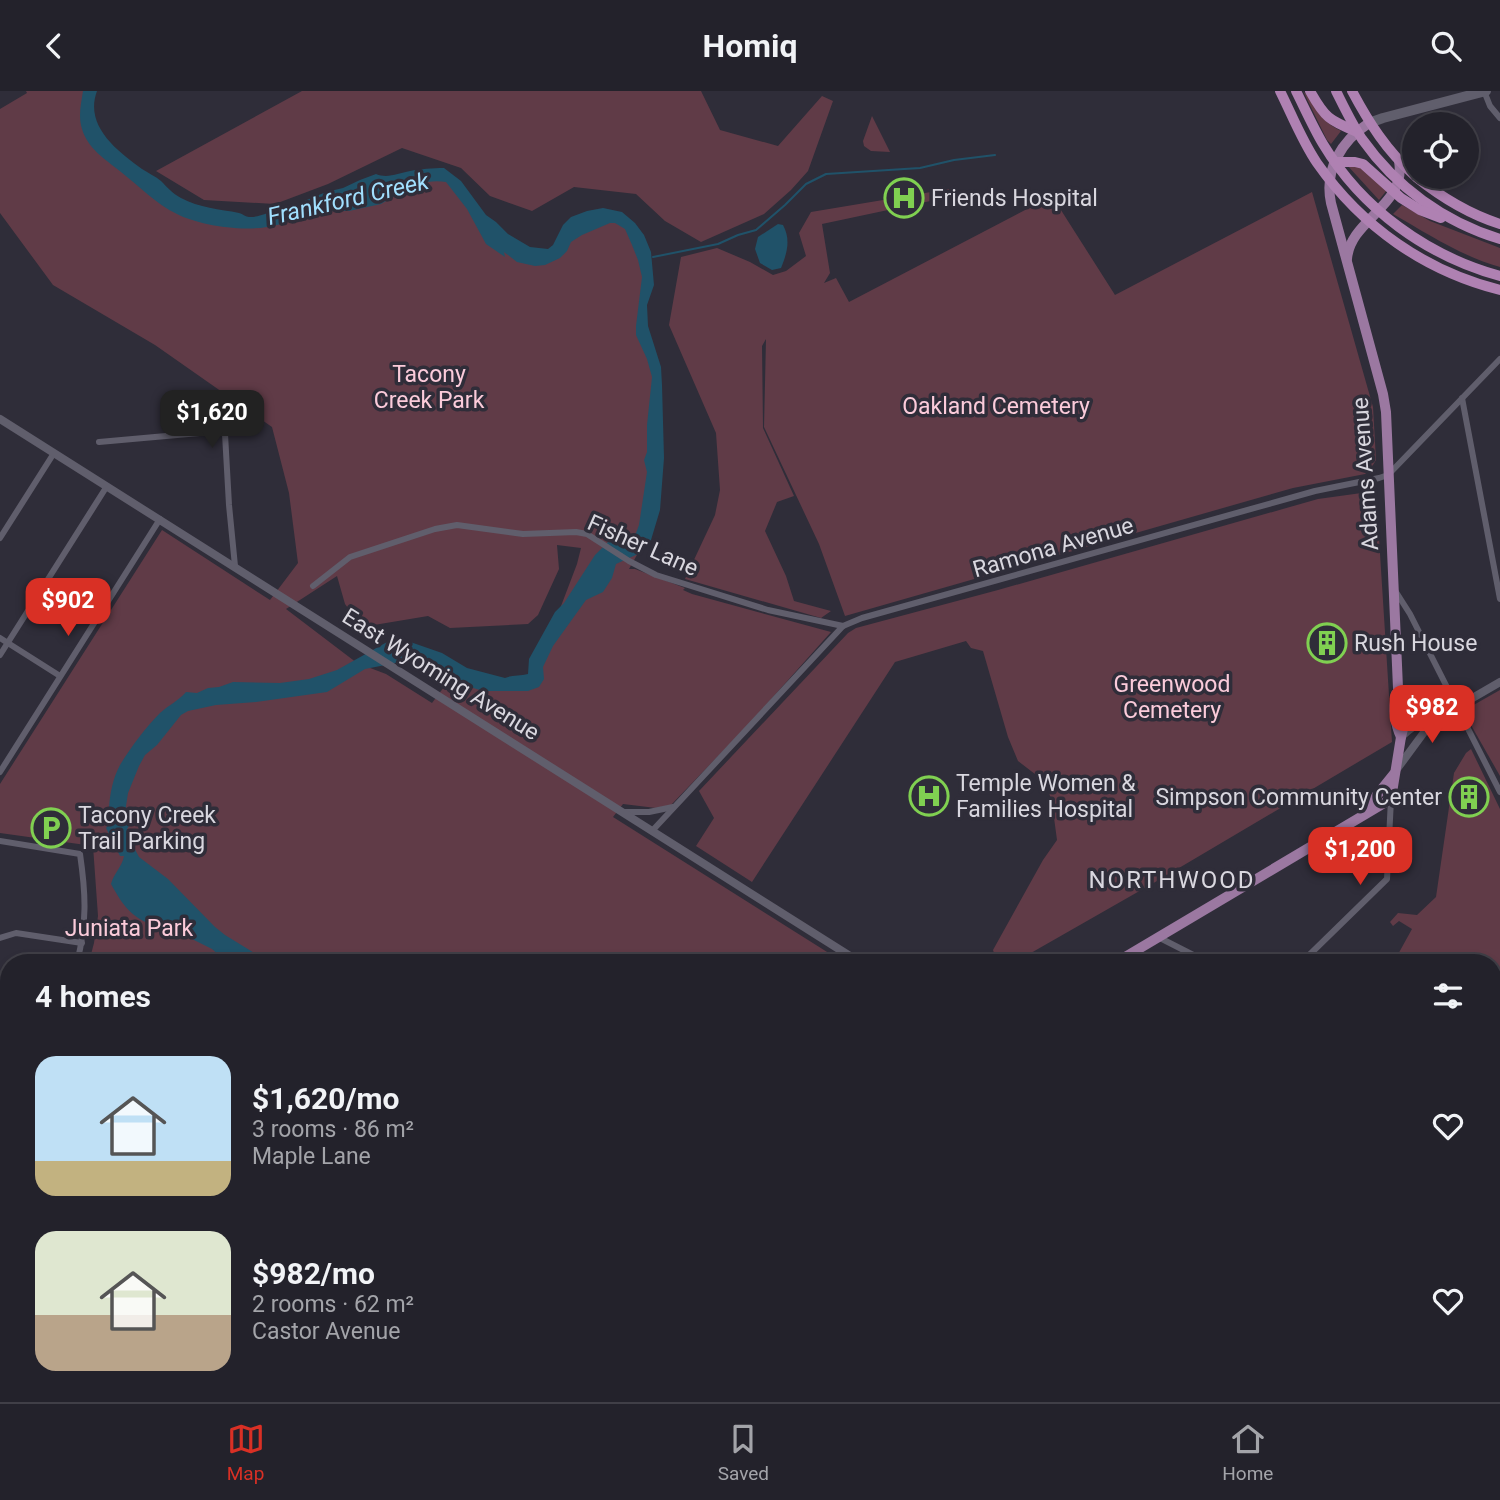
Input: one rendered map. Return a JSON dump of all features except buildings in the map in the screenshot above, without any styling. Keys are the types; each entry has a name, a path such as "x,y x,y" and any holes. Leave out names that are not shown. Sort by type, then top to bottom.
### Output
{"highway":[{"path":"1280,91 1310,150 1329,179 1369,221 1428,263 1500,291"},
{"path":"1296,91 1322,143 1335,162 1378,210 1435,250 1500,276"},
{"path":"1310,91 1326,117 1357,132"},
{"path":"1336,91 1357,132 1381,163 1424,202 1460,224"},
{"path":"1352,91 1369,123 1402,164"},
{"path":"1335,162 1351,161 1363,164 1394,193 1420,210 1500,239"},
{"path":"1433,189 1449,201 1500,224"}],"main road":[{"path":"1329,179 1344,145 1369,123 1485,91"},
{"path":"1346,262 1350,243 1394,193 1399,182 1399,161"},
{"name":"Adams Avenue","path":"1329,179 1331,203 1385,400 1398,688 1395,699 1396,725 1401,737 1391,799"},
{"path":"1353,822 1396,772"},
{"path":"1130,954 1391,799"}],"street":[{"path":"1485,91 1490,106 1500,118"},
{"path":"1388,475 1500,359"},
{"path":"1462,398 1500,599"},
{"name":"East Wyoming Avenue","path":"0,419 847,954"},
{"path":"99,442 222,431 225,434 235,566"},
{"path":"0,538 54,453"},
{"name":"Ramona Avenue","path":"652,831 843,626 1315,491 1388,475"},
{"path":"0,655 107,486"},
{"path":"0,772 160,519"},
{"name":"Fisher Lane","path":"313,586 350,557 435,529 457,525 523,534 576,532 587,534 656,575 768,610 843,626"},
{"path":"1394,588 1410,614 1500,792"},
{"path":"0,638 61,676"},
{"path":"1396,772 1424,731 1457,707 1500,682"},
{"path":"1401,737 1412,726 1443,710 1457,707"},
{"name":"Adams Avenue","path":"1310,954 1387,879 1391,799"},
{"path":"623,812 649,812 675,807"},
{"path":"0,841 80,854 86,915 79,954"},
{"path":"0,938 16,933 82,943"},
{"path":"1158,937 1191,954"}],"green space":[{"name":"Tacony Creek Park","path":"26,91 95,91 91,122 103,150 169,203 240,223 346,191 364,181 444,172 493,231 554,259 591,214 621,217 645,245 643,317 658,367 646,539 629,569 685,588 683,590 692,594 831,632 747,726 671,805 656,808 623,804 613,817 830,954 91,954 98,916 93,846 0,833 0,784 162,530 270,600 298,563 289,493 272,427 155,345 53,285 0,213 0,109 27,93","holes":["557,545 581,548 534,677 477,686 450,679 432,703 386,674 357,663 286,609 337,576 345,604 362,627 428,616 450,628 528,624 538,615 559,569"]},
{"path":"302,91 701,91 720,130 778,146 822,96 833,101 808,171 791,190 764,214 701,242 665,221 636,194 574,187 532,211 490,196 461,168 402,148 328,184 275,204 204,200 156,171"},
{"path":"1303,91 1322,117 1341,131 1331,144 1327,140"},
{"path":"872,116 890,152 871,151 864,146 863,141"},
{"path":"1358,164 1387,190 1379,200 1347,165"},
{"name":"Oakland Cemetery","path":"949,189 954,196 822,224 830,273 824,283 836,278 849,302 1052,196 1115,295 1312,192 1373,407 1376,460 1370,470 1365,474 1293,488 845,616 819,544 764,427 766,339 762,346 763,428 794,496 777,502 765,531 786,576 794,601 831,611 821,618 685,579 715,515 720,490 716,433 669,325 681,257 717,248 773,275 786,271 806,256 799,233 811,212"},
{"path":"1402,205 1430,221 1500,248 1500,267 1458,251 1393,214"},
{"name":"Greenwood Cemetery","path":"1376,491 1392,742 1029,954 994,954 993,950 1057,840 1052,803 1044,781 1018,761 1008,737 983,651 971,648 966,641 895,662 752,882 696,846 714,818 699,791 848,633 856,628 1318,499"},
{"path":"1500,690 1500,776 1463,711"},
{"path":"1471,749 1500,809 1500,954 1398,954 1412,929 1399,921 1393,926 1390,922 1398,913 1417,915 1436,897 1454,773"}],"water":[{"name":"Frankford Creek","path":"83,91 97,91 95,115 113,146 178,196 202,206 248,217 257,216 280,208 285,209 376,174 389,176 444,168 461,181 486,215 508,234 530,247 548,249 571,217 603,208 622,212 635,223 651,252 654,285 647,305 648,326 661,367 662,385 664,458 660,510 651,540 638,554 616,564 612,578 603,592 586,600 553,646 543,667 544,679 539,687 528,691 483,691 411,660 365,669 327,692 216,705 188,711 181,715 157,745 145,755 128,793 126,806 129,838 139,857 168,879 215,927 256,954 218,954 186,936 180,928 166,932 127,909 111,884 124,856 120,856 106,828 110,820 112,786 120,765 154,719 186,692 197,693 233,682 280,683 309,679 337,670 396,637 442,653 467,668 505,678 528,674 529,659 555,612 564,603 595,555 608,542 621,536 619,533 627,539 636,533 639,525 647,472 644,460 647,452 652,377 636,335 642,277 625,229 615,223 582,235 571,242 560,258 545,265 517,262 504,252 505,257 486,244 467,209 446,182 440,181 400,189 399,193 381,204 349,211 297,214 272,226 239,228 189,219 155,200 93,148 85,136 80,110"},
{"path":"778,224 783,225 787,247 781,268 772,270 760,263 755,249 758,237"}],"waterway":[{"path":"653,257 718,244 756,230 806,184 826,174 920,168 995,155"}],"place":[{"name":"Friends Hospital","path":"904,198"},
{"name":"Rush House","path":"1327,643"},
{"name":"Temple Women & Families Hospital","path":"929,796"},
{"name":"Simpson Community Center","path":"1469,797"},
{"name":"Tacony Creek Trail Parking","path":"51,828"}],"district":[{"name":"NORTHWOOD","path":"1172,880"}],"park label":[{"name":"Juniata Park","path":"129,928"}]}
